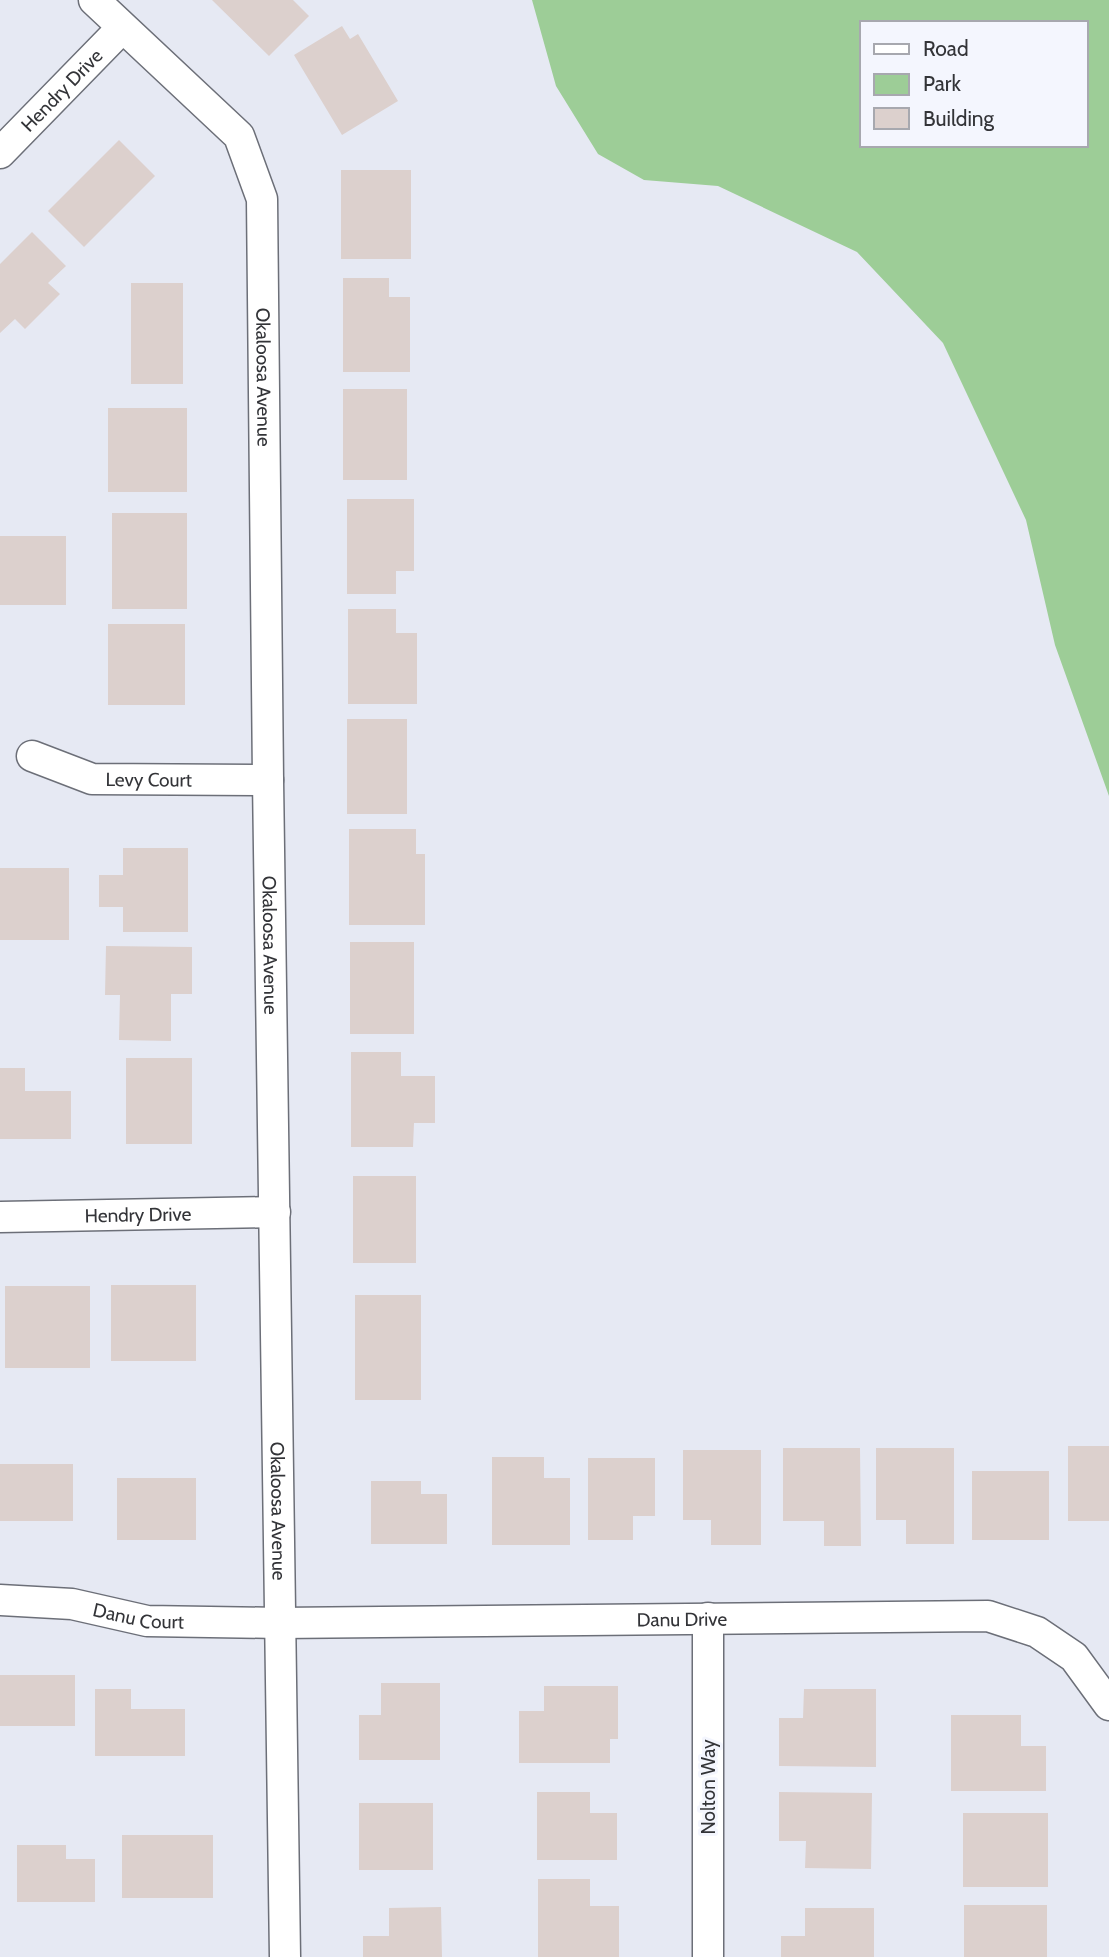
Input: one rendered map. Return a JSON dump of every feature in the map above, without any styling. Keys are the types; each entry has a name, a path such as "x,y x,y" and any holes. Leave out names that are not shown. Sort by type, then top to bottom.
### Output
{"street":[{"name":"Okaloosa Avenue","path":"94,0 239,136 262,199 285,1957"},
{"name":"Hendry Drive","path":"0,153 122,28"},
{"name":"Levy Court","path":"32,756 92,779 268,780"},
{"name":"Hendry Drive","path":"0,1217 275,1212"},
{"name":"Danu Court","path":"0,1601 72,1605 147,1621 279,1623"},
{"name":"Danu Drive","path":"279,1623 988,1616 1037,1632 1074,1657 1109,1705"},
{"name":"Nolton Way","path":"708,1618 708,1957"}],"green space":[{"path":"532,0 1109,0 1109,796 1055,645 1026,520 943,343 857,252 718,186 644,180 598,154 556,86"}],"building":[{"path":"212,0 293,0 309,16 269,56"},
{"path":"342,26 350,39 358,34 398,101 342,135 294,55"},
{"path":"119,140 155,176 84,247 48,211"},
{"path":"341,170 411,170 411,259 341,259"},
{"path":"32,232 66,266 48,283 60,294 25,329 15,319 0,333 0,264"},
{"path":"343,278 389,278 389,297 410,297 410,372 343,372"},
{"path":"131,283 183,283 183,384 131,384"},
{"path":"343,389 407,389 407,480 343,480"},
{"path":"108,408 187,408 187,492 108,492"},
{"path":"347,499 414,499 414,571 396,571 396,594 347,594"},
{"path":"112,513 187,513 187,609 112,609"},
{"path":"0,536 66,536 66,605 0,605"},
{"path":"348,609 396,609 396,633 417,633 417,704 348,704"},
{"path":"108,624 185,624 185,705 108,705"},
{"path":"347,719 407,719 407,814 347,814"},
{"path":"349,829 416,829 416,854 425,854 425,925 349,925"},
{"path":"123,848 188,848 188,932 123,932 123,907 99,907 99,875 123,875"},
{"path":"0,868 69,868 69,940 0,940"},
{"path":"350,942 414,942 414,1034 350,1034"},
{"path":"106,946 192,947 192,994 171,994 171,1041 119,1040 120,995 105,995"},
{"path":"351,1052 401,1052 401,1076 435,1076 435,1123 414,1123 413,1147 351,1147"},
{"path":"126,1058 192,1058 192,1144 126,1144"},
{"path":"0,1068 25,1068 25,1091 71,1091 71,1139 0,1139"},
{"path":"353,1176 416,1176 416,1263 353,1263"},
{"path":"111,1285 196,1285 196,1361 111,1361"},
{"path":"5,1286 90,1286 90,1368 5,1368"},
{"path":"355,1295 421,1295 421,1400 355,1400"},
{"path":"1068,1446 1109,1446 1109,1521 1068,1521"},
{"path":"783,1448 860,1448 861,1546 824,1546 824,1521 783,1521"},
{"path":"876,1448 954,1448 954,1544 906,1544 906,1520 876,1520"},
{"path":"683,1450 761,1450 761,1545 711,1545 711,1520 683,1520"},
{"path":"492,1457 544,1457 544,1478 570,1478 570,1545 492,1545"},
{"path":"588,1458 655,1458 655,1516 633,1516 633,1540 588,1540"},
{"path":"0,1464 73,1464 73,1521 0,1521"},
{"path":"972,1471 1049,1471 1049,1540 972,1540"},
{"path":"117,1478 196,1478 196,1540 117,1540"},
{"path":"371,1481 421,1481 421,1494 447,1494 447,1544 371,1544"},
{"path":"0,1675 75,1675 75,1726 0,1726"},
{"path":"381,1683 440,1683 440,1760 359,1760 359,1715 381,1715"},
{"path":"544,1686 618,1686 618,1739 610,1739 610,1763 519,1763 519,1711 544,1711"},
{"path":"95,1689 131,1689 131,1709 185,1709 185,1756 95,1756"},
{"path":"804,1689 876,1689 876,1767 779,1766 779,1718 803,1718"},
{"path":"951,1715 1021,1715 1021,1746 1046,1746 1046,1791 951,1791"},
{"path":"537,1792 590,1792 590,1813 617,1813 617,1860 537,1860"},
{"path":"779,1792 872,1793 871,1869 805,1868 806,1841 779,1841"},
{"path":"359,1803 433,1803 433,1870 359,1870"},
{"path":"963,1813 1048,1813 1048,1887 963,1887"},
{"path":"122,1835 213,1835 213,1898 122,1898"},
{"path":"17,1845 66,1845 66,1859 95,1859 95,1902 17,1902"},
{"path":"538,1879 590,1879 590,1906 619,1906 619,1957 538,1957"},
{"path":"964,1905 1047,1905 1047,1957 964,1957"},
{"path":"441,1907 442,1957 363,1957 363,1936 389,1936 389,1908"},
{"path":"805,1908 874,1908 874,1957 781,1957 781,1936 805,1936"}]}
